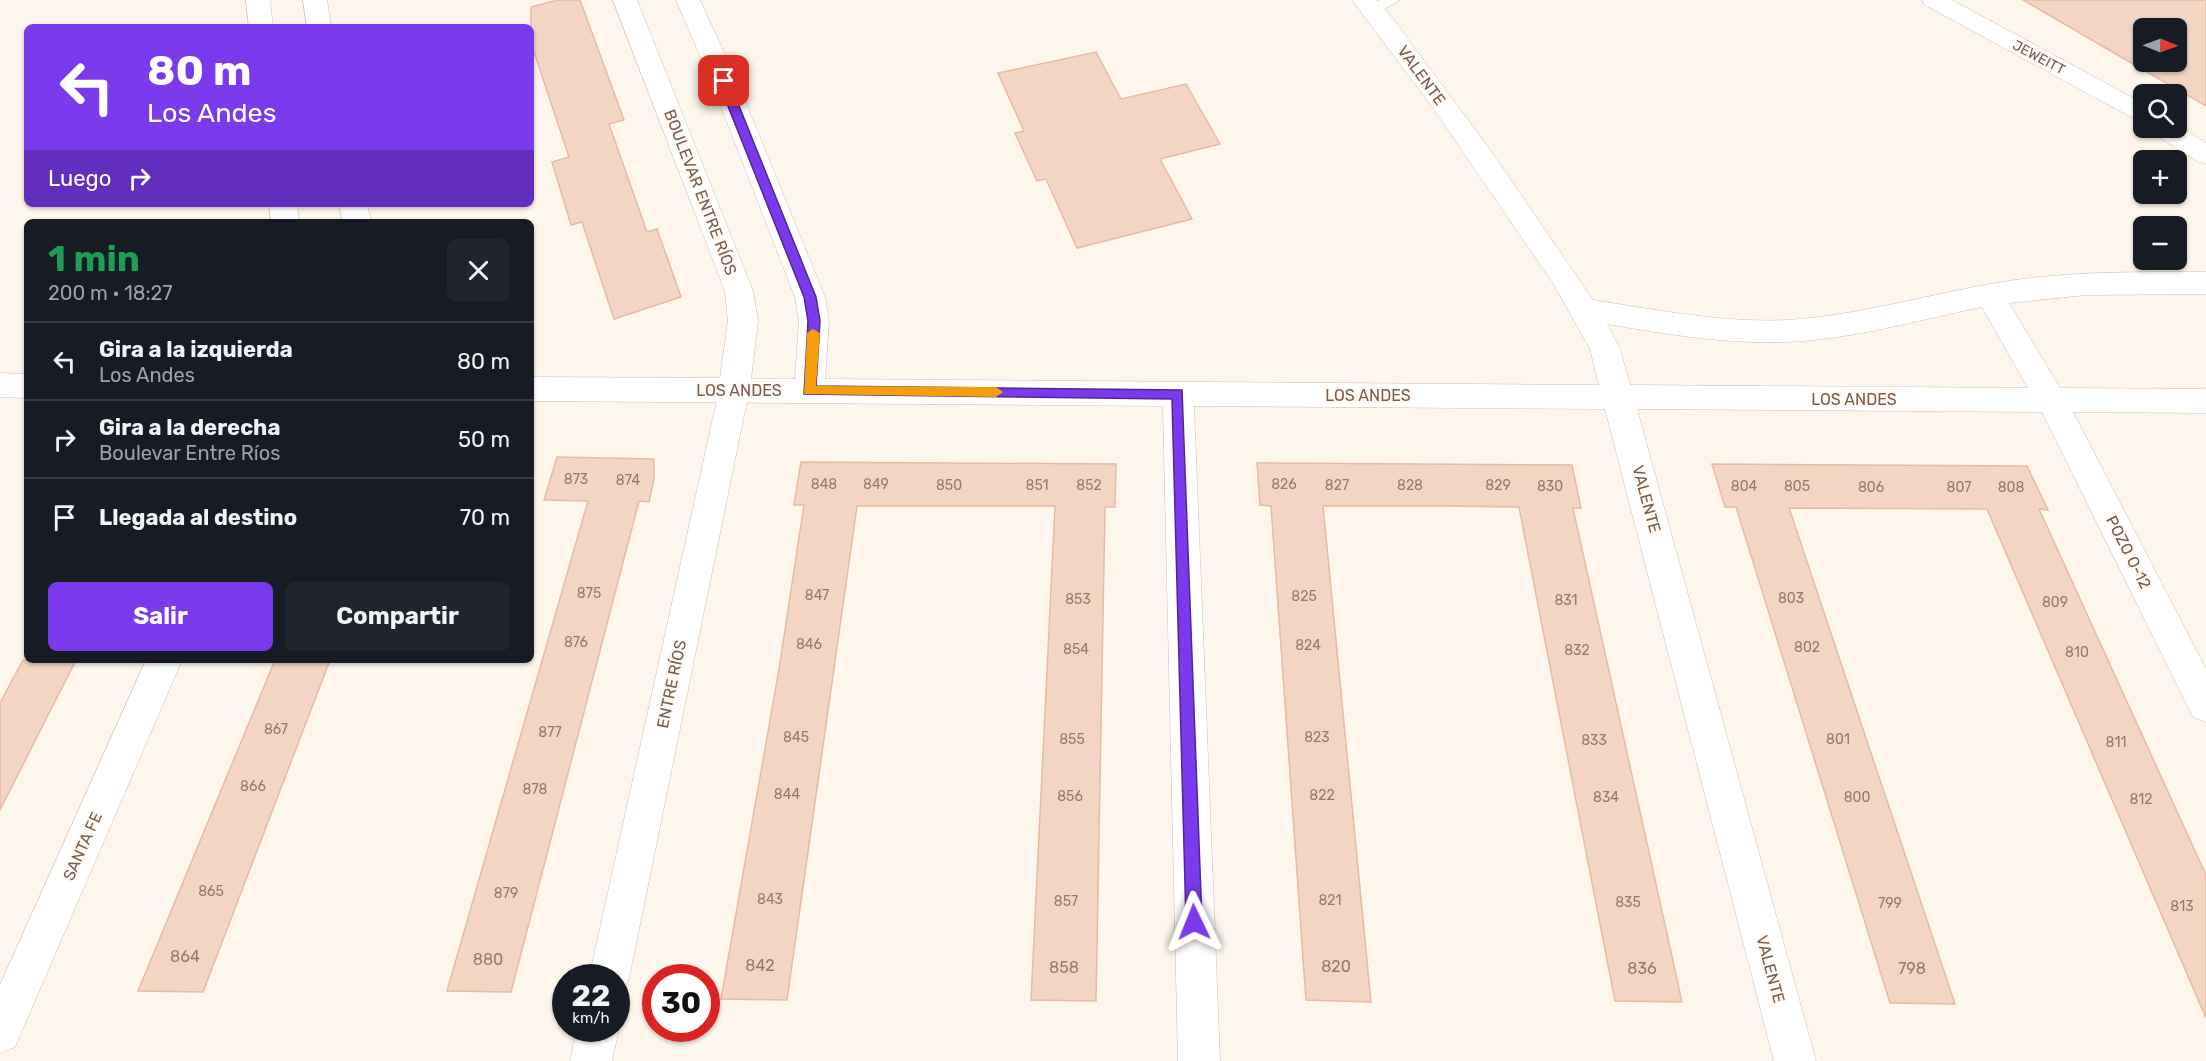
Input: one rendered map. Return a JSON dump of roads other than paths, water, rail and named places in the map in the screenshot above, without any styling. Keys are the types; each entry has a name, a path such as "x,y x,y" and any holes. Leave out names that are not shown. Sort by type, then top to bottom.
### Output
{"street":[{"path":"258,0 261,24"},
{"path":"315,0 319,24"},
{"name":"BOULEVAR ENTRE RÍOS","path":"625,0 739,291 743,321 734,391"},
{"path":"688,0 724,81 810,297 814,321 809,390"},
{"name":"JEWEITT","path":"1934,0 2133,110"},
{"name":"VALENTE","path":"1376,3 1410,56 1587,310 1605,349 1620,397 1795,1061"},
{"path":"2180,138 2206,154"},
{"path":"1587,310 1734,331 1786,331 1831,327 2059,285 2206,283"},
{"name":"POZO O-12","path":"1990,296 2051,400 2206,705"},
{"path":"0,385 24,386"},
{"name":"LOS ANDES","path":"534,389 2206,401"},
{"name":"ENTRE RÍOS","path":"612,964 734,391"},
{"path":"1178,394 1199,1061"},
{"name":"SANTA FE","path":"0,1032 163,663"},
{"path":"591,1061 595,1042"}]}
